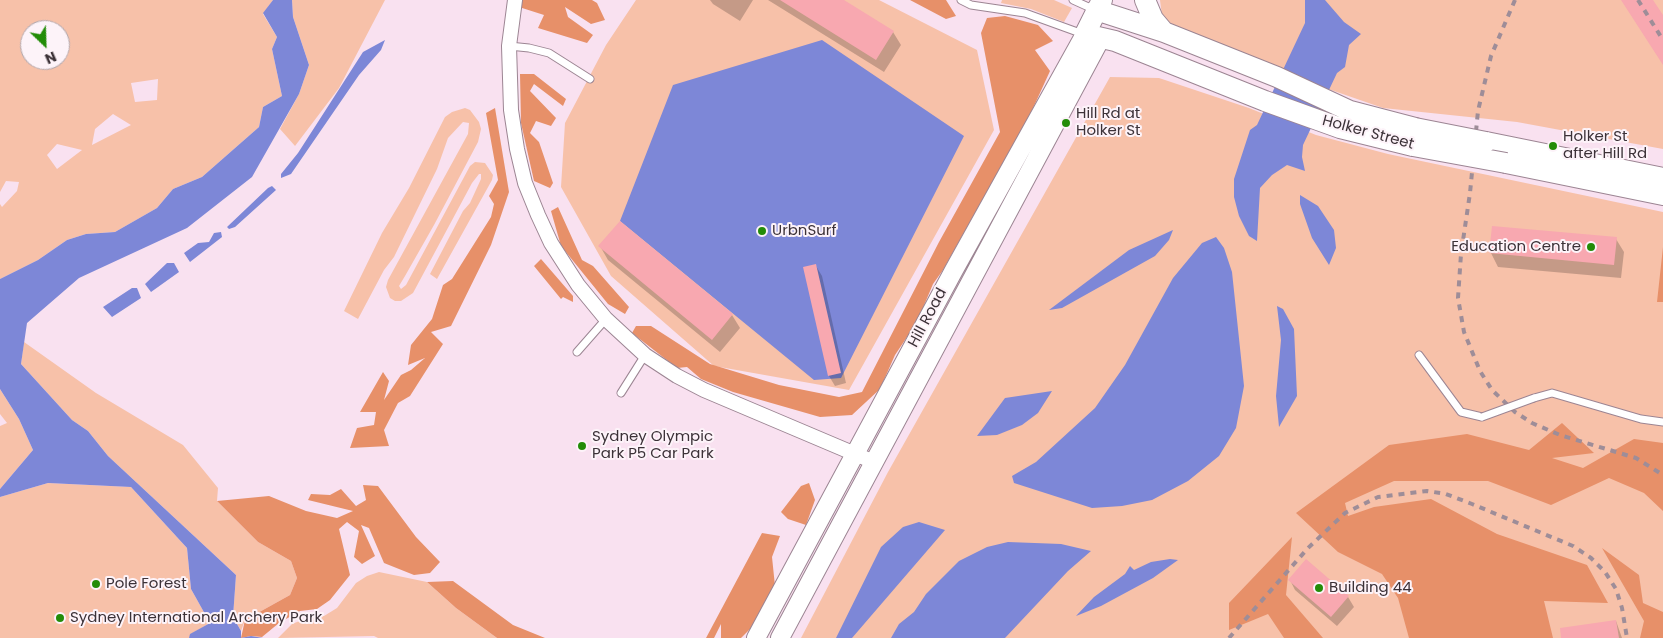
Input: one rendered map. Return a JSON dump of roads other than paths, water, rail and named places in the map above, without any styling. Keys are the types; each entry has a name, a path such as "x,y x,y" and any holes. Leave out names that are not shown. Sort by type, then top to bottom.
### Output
{"main road":[{"path":"1145,0 1153,19 1164,32"},
{"name":"Holker Street","path":"1107,7 1277,77 1414,137 1506,163 1663,194"},
{"name":"Hill Road","path":"1093,36 1107,7"},
{"name":"Holker Street","path":"1093,36 1115,41 1265,101 1340,128 1414,137 1486,142 1663,178"}],"street":[{"path":"515,0 509,46 511,110 525,183 558,257 578,286 606,319 645,355 678,376 704,390 874,462"},
{"name":"Hill Road","path":"756,638 954,270 1093,36"},
{"name":"Hill Road","path":"780,638 874,462 1093,36"}],"lane":[{"path":"961,0 984,7 1026,13 1093,36"},
{"path":"984,7 993,0"},
{"path":"1073,0 1107,7"},
{"path":"509,46 549,53 590,80"},
{"path":"577,352 606,319"},
{"path":"1419,354 1461,412 1482,417 1552,393 1641,419 1663,422"},
{"path":"621,393 645,355"}],"water":[{"path":"273,0 292,0 293,17 309,65 299,94 252,177 187,228 79,278 27,323 21,364 72,420 88,431 108,456 236,575 233,617 241,631 241,638 189,638 190,634 210,623 191,589 187,548 131,487 48,483 0,497 0,489 33,450 19,419 0,389 0,279 38,260 67,240 86,234 115,232 157,208 173,189 202,177 259,127 263,107 282,96 272,49 277,37 263,13"},
{"path":"1305,0 1325,0 1344,22 1361,34 1349,45 1345,67 1337,73 1303,145 1302,157 1305,171 1287,165 1272,175 1260,188 1257,241 1249,236 1239,216 1234,197 1234,179 1250,130 1257,125 1305,23"},
{"path":"385,40 381,50 359,75 291,174 281,178 281,174 298,153 363,52"},
{"path":"822,40 964,136 841,378 814,380 620,221 673,85"},
{"path":"272,186 276,190 235,227 229,229 227,227 268,188"},
{"path":"1300,195 1318,206 1334,230 1336,248 1329,265 1312,238 1300,204"},
{"path":"1173,230 1169,240 1155,256 1062,308 1049,310 1129,250"},
{"path":"221,232 222,237 190,262 184,253 198,243 209,242 214,233"},
{"path":"1216,237 1224,248 1232,272 1244,386 1236,428 1219,456 1188,481 1152,500 1122,506 1092,508 1014,483 1012,476 1036,462 1095,408 1125,365 1173,278 1202,243"},
{"path":"167,263 174,263 179,272 151,292 145,284"},
{"path":"132,288 137,288 141,298 112,317 103,307"},
{"path":"1277,306 1283,309 1294,329 1297,396 1279,427 1276,396 1281,340"},
{"path":"1052,391 1038,413 1022,425 997,435 977,436 1005,398"},
{"path":"919,522 945,530 852,638 836,638 881,547 903,527"},
{"path":"1008,542 1061,544 1091,551 1068,571 1005,638 891,638 899,624 914,612 926,594 959,561 987,547"},
{"path":"1170,559 1178,560 1153,578 1101,606 1076,616 1094,597 1125,574 1130,566 1134,570 1151,562"},
{"path":"251,636 263,638 241,638"}],"railway":[{"path":"1515,0 1491,56 1478,111 1470,193 1461,254 1458,298 1464,332 1480,371 1492,390 1515,412 1532,423 1560,435 1636,458 1663,475"},
{"path":"1638,0 1663,40"},
{"path":"1229,638 1308,548 1345,513 1378,497 1427,491 1446,494 1472,504 1573,546 1591,558 1605,572 1616,589 1622,608 1627,638"}],"place":[{"name":"Hill Rd at Holker St","path":"1066,123"},
{"name":"Holker St after Hill Rd","path":"1553,146"},
{"name":"UrbnSurf","path":"762,231"},
{"name":"Education Centre","path":"1591,247"},
{"name":"Sydney Olympic Park P5 Car Park","path":"582,446"},
{"name":"Pole Forest","path":"96,584"},
{"name":"Building 44","path":"1319,588"},
{"name":"Sydney International Archery Park","path":"60,618"}]}
